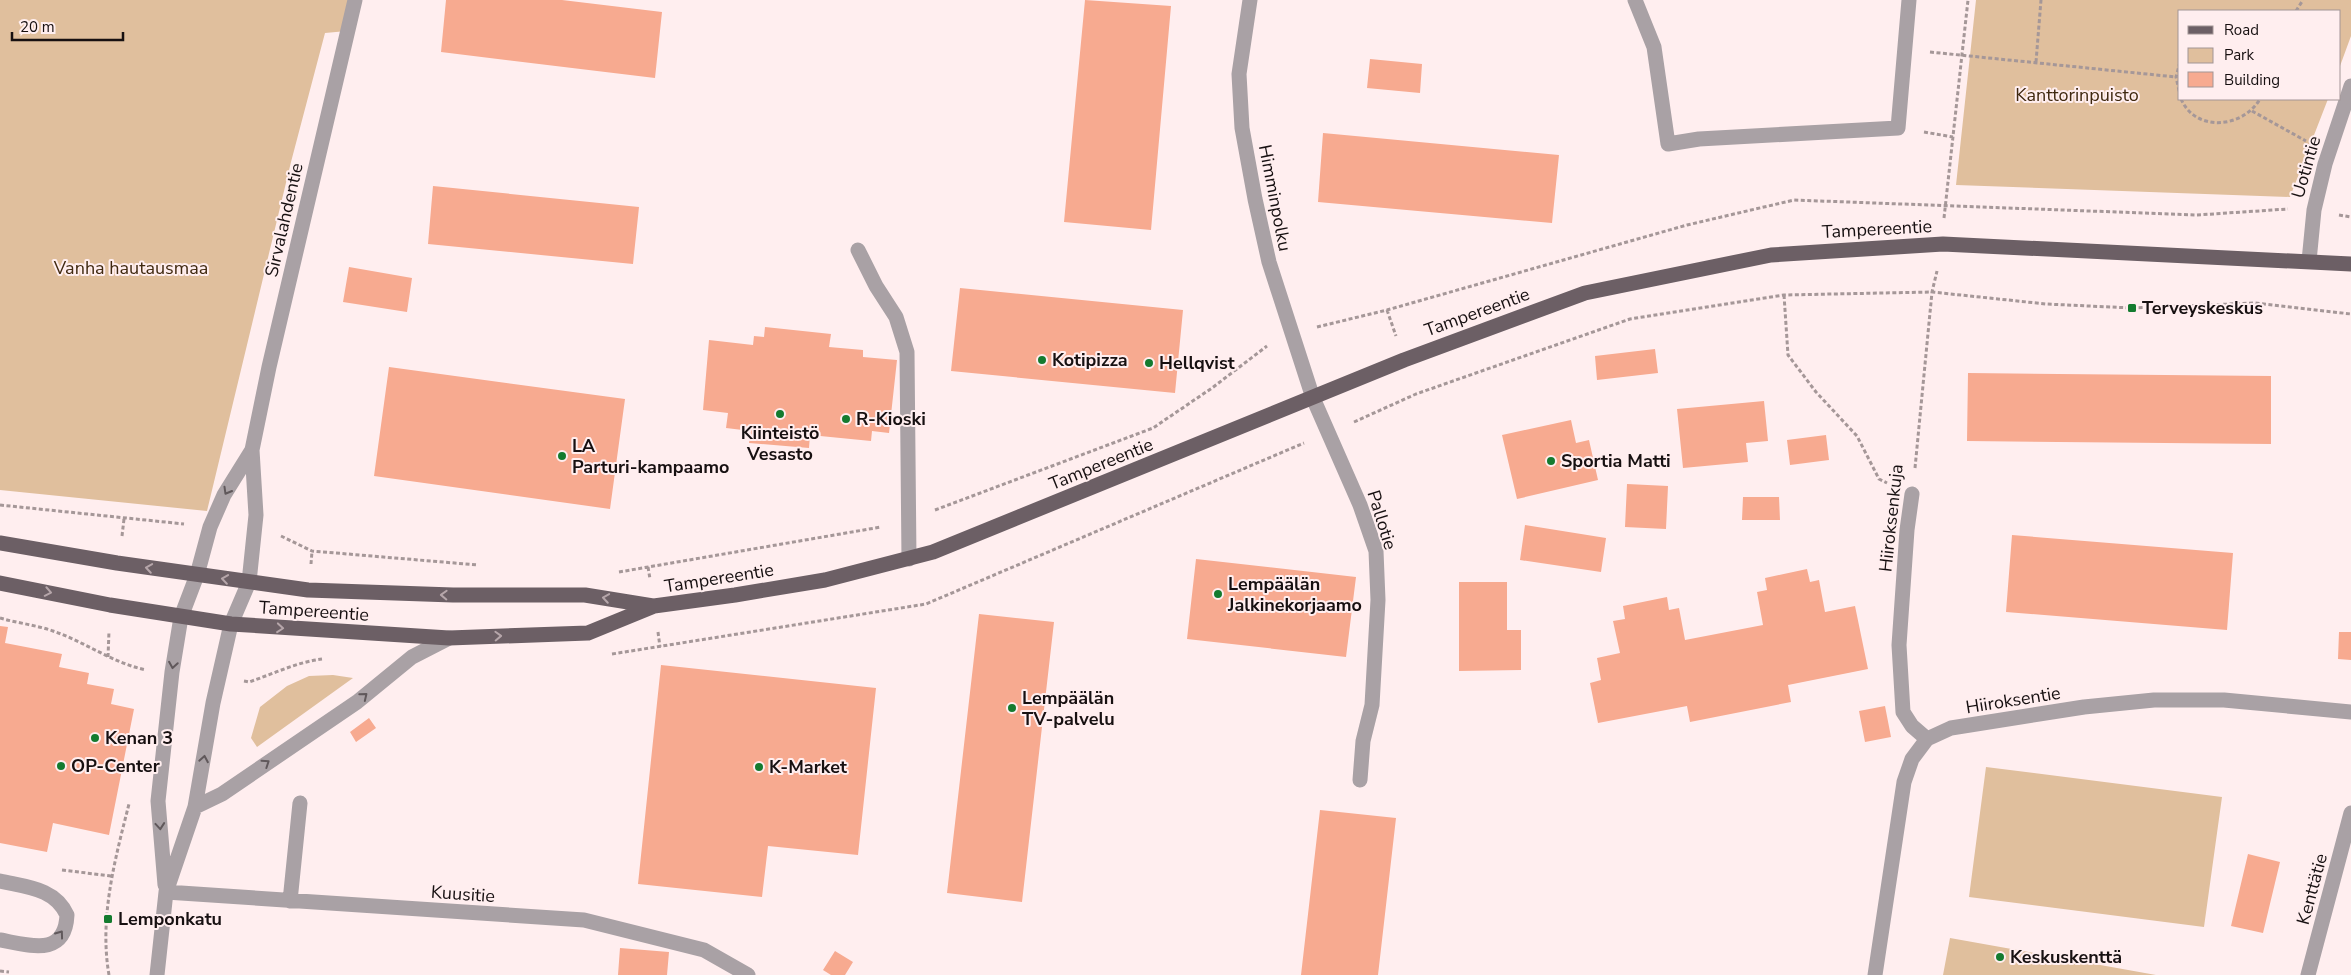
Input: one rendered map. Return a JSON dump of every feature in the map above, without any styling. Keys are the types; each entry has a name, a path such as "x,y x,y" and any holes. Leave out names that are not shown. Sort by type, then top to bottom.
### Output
{"main road":[{"name":"Tampereentie","path":"0,583 181,617 231,624 449,638 588,633 654,606 735,596 825,580 933,552 1404,360 1585,293 1771,255 1943,244 2309,260 2351,264"},
{"name":"Tampereentie","path":"0,543 197,575 308,590 453,595 585,595 654,606"}],"street":[{"name":"Sirvalahdentie","path":"231,624 249,582 255,529 256,487 252,450 269,367 355,0"},
{"name":"Himminpolku","path":"1250,0 1239,74 1242,128 1269,262 1313,398"},
{"path":"1635,0 1654,47 1668,144 1699,140 1898,128 1909,0"},
{"name":"Uotintie","path":"2309,260 2314,210 2351,86"},
{"path":"858,250 876,286 896,317 907,352 909,559"},
{"name":"Pallotie","path":"1313,398 1360,505 1376,551 1378,600 1372,705 1363,741 1360,780"},
{"name":"Sirvalahdentie","path":"181,617 197,575 210,526 224,495 252,450"},
{"name":"Hiiroksenkuja","path":"1912,494 1907,530 1898,644 1903,712 1912,726 1927,738"},
{"path":"157,975 166,892 158,801 172,672 181,617"},
{"path":"166,892 195,807 213,704 231,624"},
{"path":"195,807 222,794 349,707 412,657 449,638"},
{"name":"Hiiroksentie","path":"1927,738 1951,728 2084,708 2154,700 2224,700 2351,712"},
{"path":"1875,975 1904,782 1912,760 1927,738"},
{"path":"290,901 300,803"},
{"name":"Kenttätie","path":"2308,975 2351,813"},
{"path":"0,881 40,890 56,897 67,914 64,931 59,939 48,946 0,940"},
{"name":"Kuusitie","path":"166,892 584,920 704,950 748,975"}],"path":[{"name":"Hiiroksenkuja","path":"1912,494 1932,292 1943,244 1945,204 1968,0"},
{"path":"2036,62 2041,0"},
{"path":"1963,55 2176,77"},
{"path":"2178,70 2176,77 2178,87"},
{"path":"2182,100 2191,112 2202,120 2215,123 2234,121 2252,111 2259,100"},
{"path":"2252,111 2301,137 2328,158"},
{"path":"614,573 897,524 1153,428 1212,388 1262,348 1293,333 1387,310 1687,225 1794,200 1945,204 2197,215 2284,209 2314,210 2351,216"},
{"path":"1329,433 1416,394 1630,319 1784,295 1932,292 2055,305 2132,308 2255,304 2351,314"},
{"path":"1784,295 1788,354 1816,392 1858,436 1879,479 1912,494"},
{"path":"0,505 210,526"},
{"path":"255,529 272,532 312,551 479,566"},
{"path":"0,618 53,631 131,667 172,672"},
{"path":"147,670 147,678"},
{"path":"109,975 105,953 111,876 130,801"}],"green space":[{"name":"Vanha hautausmaa","path":"0,0 355,0 347,31 325,33 291,162 207,511 0,490"},
{"name":"Kanttorinpuisto","path":"1976,0 2351,0 2351,36 2341,63 2341,10 2178,10 2178,100 2328,100 2290,197 1956,185"},
{"path":"333,675 353,678 257,747 251,738 260,707 287,686 309,676"},
{"path":"1986,767 2222,797 2204,927 1969,897"},
{"name":"Keskuskenttä","path":"1950,938 2156,975 1943,975"}],"building":[{"path":"446,0 562,0 662,12 655,78 441,52"},
{"path":"1085,0 1171,6 1151,230 1064,222"},
{"path":"1370,59 1422,64 1420,93 1367,88"},
{"path":"1323,133 1559,155 1552,223 1318,202"},
{"path":"433,186 639,207 633,264 428,244"},
{"path":"349,267 412,278 407,312 343,302"},
{"path":"960,288 1183,310 1175,393 951,371"},
{"path":"765,327 831,334 829,347 863,350 863,357 897,360 889,433 872,431 871,441 810,435 809,448 749,443 751,431 726,428 728,413 703,410 709,340 753,345 754,336 764,337"},
{"path":"1655,349 1658,373 1597,380 1595,356"},
{"path":"389,367 625,399 610,509 374,476"},
{"path":"1968,373 2271,376 2271,444 1967,441"},
{"path":"1764,401 1768,441 1746,443 1748,462 1683,468 1677,409"},
{"name":"Sportia Matti","path":"1571,420 1576,443 1589,440 1598,480 1517,499 1502,435"},
{"path":"1826,435 1829,460 1790,465 1787,440"},
{"path":"1627,484 1668,486 1666,529 1625,527"},
{"path":"1743,497 1779,497 1780,520 1742,520"},
{"path":"1525,525 1606,538 1601,572 1520,560"},
{"path":"2012,535 2233,553 2227,630 2006,612"},
{"path":"1196,559 1356,577 1346,657 1187,639"},
{"path":"1807,569 1810,582 1819,580 1825,612 1855,606 1868,669 1788,685 1791,702 1690,722 1687,706 1598,723 1590,683 1601,680 1597,658 1620,653 1613,621 1625,619 1623,606 1667,597 1669,610 1679,608 1685,640 1763,625 1757,592 1767,590 1765,578"},
{"path":"1459,582 1507,582 1507,630 1521,630 1521,670 1459,671"},
{"path":"979,614 1054,622 1022,902 947,893"},
{"name":"OP-Center","path":"0,626 8,627 5,643 62,654 59,667 89,673 87,684 114,689 111,704 134,709 109,835 53,823 47,852 0,843"},
{"path":"2339,632 2351,632 2351,660 2338,659"},
{"name":"K-Market","path":"661,665 876,688 858,855 768,846 762,897 638,884"},
{"path":"1885,706 1891,737 1865,742 1859,711"},
{"path":"369,718 376,728 356,742 350,732"},
{"path":"1320,810 1396,818 1378,975 1301,975"},
{"path":"2248,854 2280,862 2263,933 2231,926"},
{"path":"620,948 669,952 667,975 618,975"},
{"path":"835,951 853,962 845,975 831,975 823,970"}],"place":[{"name":"Terveyskeskus","path":"2132,308"},
{"name":"Kotipizza","path":"1042,360"},
{"name":"Hellqvist","path":"1149,363"},
{"name":"Kiinteistö Vesasto","path":"780,414"},
{"name":"R-Kioski","path":"846,419"},
{"name":"LA Parturi-kampaamo","path":"562,456"},
{"name":"Sportia Matti","path":"1551,461"},
{"name":"Lempäälän Jalkinekorjaamo","path":"1218,594"},
{"name":"Lempäälän TV-palvelu","path":"1012,708"},
{"name":"Kenan 3","path":"95,738"},
{"name":"OP-Center","path":"61,766"},
{"name":"K-Market","path":"759,767"},
{"name":"Lemponkatu","path":"108,919"},
{"name":"Keskuskenttä","path":"2000,957"}]}
